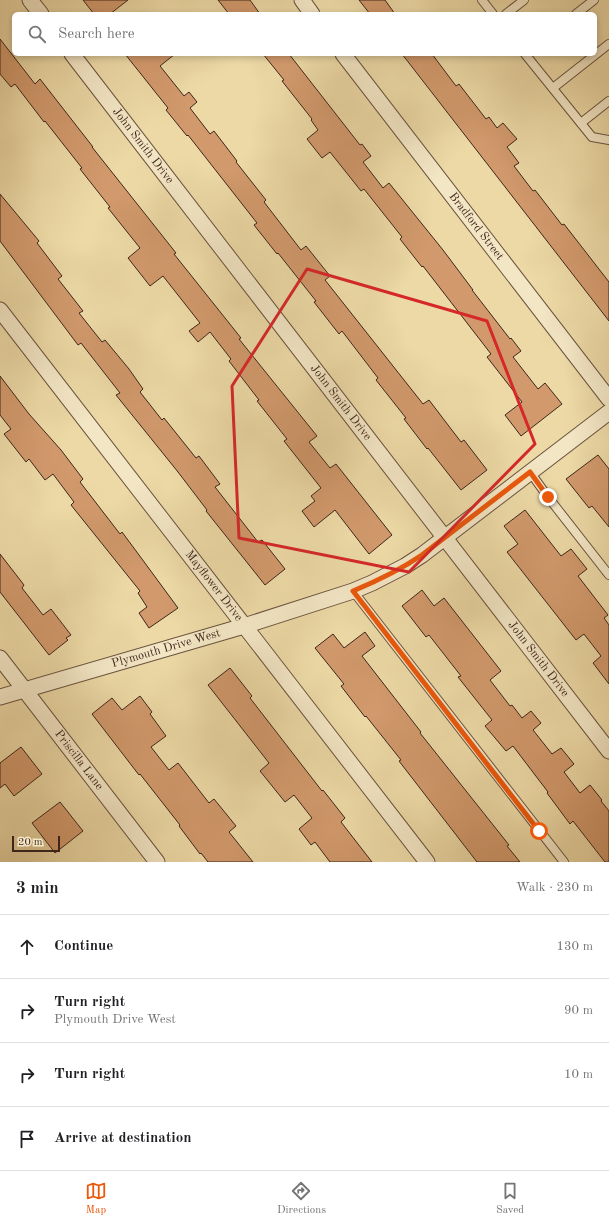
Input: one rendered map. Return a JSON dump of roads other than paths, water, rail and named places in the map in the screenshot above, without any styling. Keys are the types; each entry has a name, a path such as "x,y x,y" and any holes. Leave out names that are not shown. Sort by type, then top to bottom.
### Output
{"street":[{"path":"30,0 39,12"},
{"path":"302,0 311,12"},
{"name":"John Smith Drive","path":"74,56 609,751"},
{"name":"Bradford Street","path":"345,56 609,399"},
{"name":"Mayflower Drive","path":"0,310 427,862"},
{"name":"Plymouth Drive West","path":"0,697 244,626 353,591 372,583 406,566 445,538 609,412"},
{"name":"Priscilla Lane","path":"0,658 157,862"}],"lane":[{"path":"482,0 491,12"},
{"path":"509,12 524,0"},
{"path":"579,12 594,0"},
{"path":"597,53 609,44"},
{"path":"528,56 592,137 609,140"},
{"path":"553,88 594,56"},
{"path":"581,123 609,101"},
{"path":"530,472 609,575"},
{"path":"353,591 564,862"}]}
